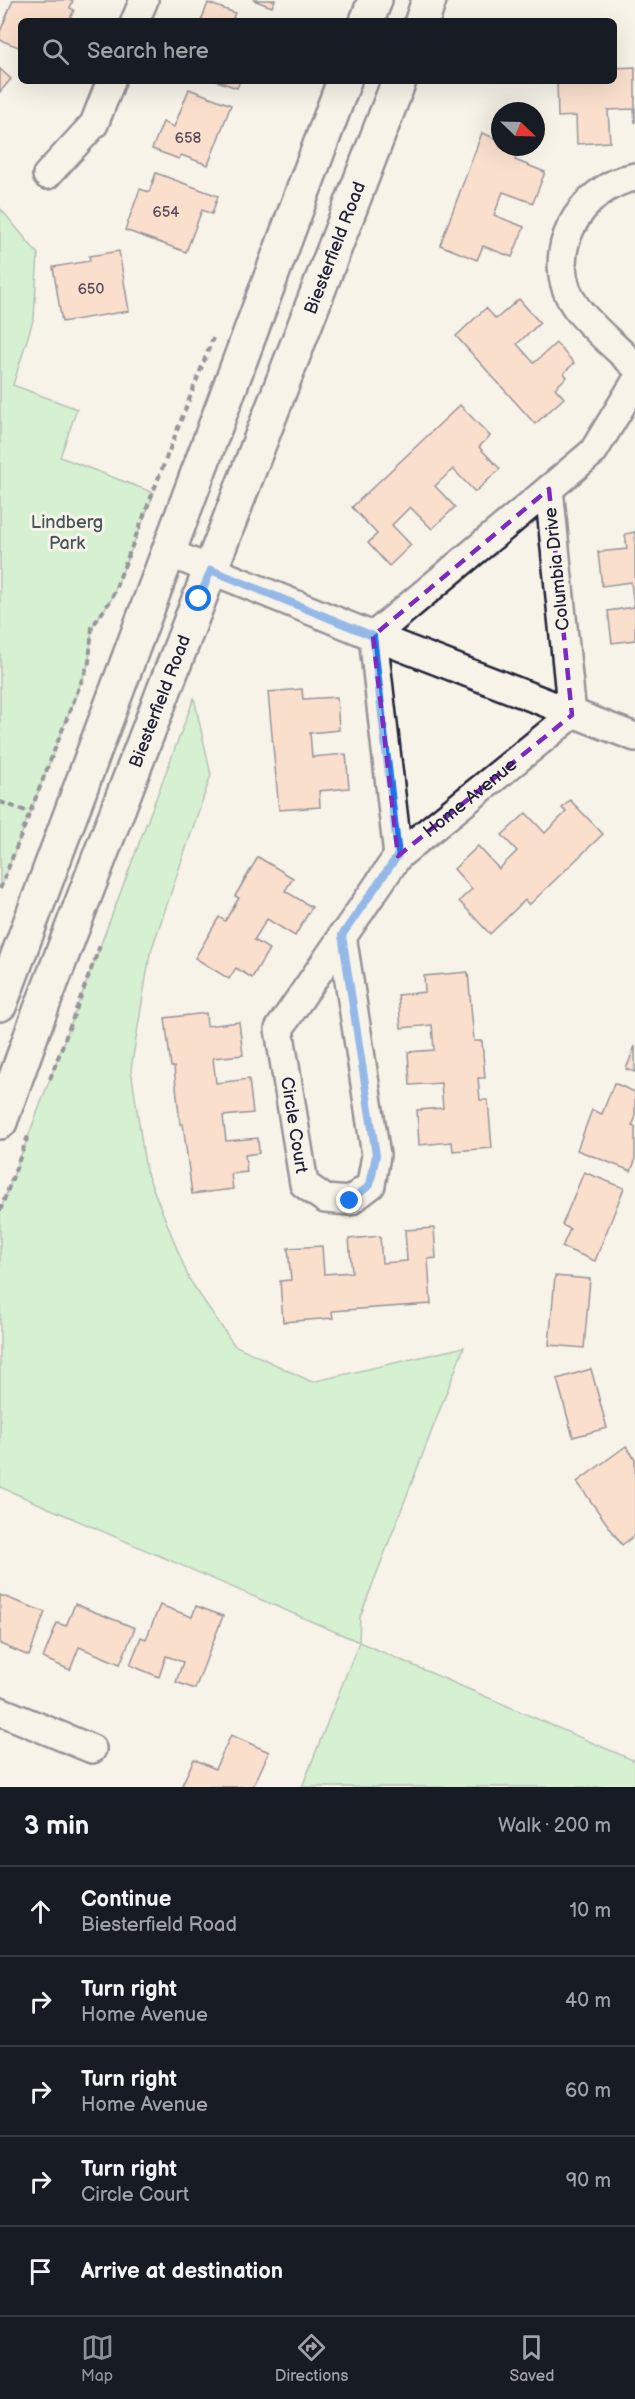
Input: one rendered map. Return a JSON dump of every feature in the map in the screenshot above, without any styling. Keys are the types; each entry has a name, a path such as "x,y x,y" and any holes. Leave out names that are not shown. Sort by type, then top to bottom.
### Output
{"street":[{"path":"136,18 144,0"},
{"path":"368,18 375,0"},
{"path":"423,18 429,0"},
{"path":"47,175 94,124 110,84"},
{"path":"0,1004 343,84"},
{"name":"Biesterfield Road","path":"0,1122 398,84"},
{"path":"635,177 610,185 583,206 574,220 563,255 568,290 576,306 635,366"},
{"name":"Columbia Drive","path":"572,715 549,489 593,452 635,383"},
{"path":"373,636 549,489"},
{"path":"167,552 572,715 635,737"},
{"name":"Home Avenue","path":"373,636 398,855"},
{"name":"Home Avenue","path":"398,855 572,715"},
{"name":"Circle Court","path":"342,935 376,1155 370,1185 350,1201 325,1199 304,1184 279,1029 342,935 398,855"},
{"path":"0,1711 92,1749"}],"path":[{"path":"0,889 28,812 89,662 92,627 111,600 214,337"},
{"path":"0,802 28,812"}],"highlighted area":[{"path":"549,489 572,715 398,856 373,636"}],"green space":[{"name":"Lindberg Park","path":"0,208 38,254 34,317 13,385 77,409 60,457 154,493 111,600 92,627 89,662 0,889"},
{"path":"194,698 211,775 150,954 131,1069 146,1171 189,1279 234,1345 312,1382 464,1347 360,1617 359,1642 0,1487 0,1211"},
{"path":"359,1642 635,1761 635,1787 302,1787"}],"building":[{"path":"13,0 73,0 70,8 74,10 70,18 18,18 18,47 0,40 0,32"},
{"path":"253,0 275,0 272,7"},
{"path":"208,3 235,13 233,18 202,18"},
{"path":"635,67 635,123 634,109 608,110 610,142 577,144 576,116 558,117 557,84 617,84 617,68"},
{"path":"0,69 11,79 0,92"},
{"path":"226,84 239,84 237,88"},
{"path":"189,89 231,105 208,165 181,155 179,159 152,149 163,122 174,127"},
{"path":"482,133 491,136 491,156 517,156 515,160 545,172 533,203 503,192 494,215 524,227 512,257 483,246 477,260 440,245"},
{"path":"156,173 218,196 212,214 202,210 186,252 125,230 140,189 149,192"},
{"path":"119,251 129,311 62,322 53,267 90,261 89,256"},
{"path":"519,299 540,323 517,344 534,363 556,343 574,363 564,373 567,377 555,388 564,398 535,424 456,336 486,308 496,319"},
{"path":"460,405 490,436 479,447 500,469 475,492 453,469 435,486 455,507 432,529 410,507 392,525 411,545 389,566 368,543 377,534 352,507"},
{"path":"635,532 635,640 612,643 608,611 634,607 631,582 602,586 598,552 627,549 625,534"},
{"path":"302,689 303,699 337,697 339,730 310,733 312,757 346,754 349,788 319,791 320,807 279,810 268,692"},
{"path":"570,800 603,834 529,905 525,900 490,934 459,901 472,889 454,869 478,846 499,869 517,851 502,835 526,813 545,833 566,812 562,808"},
{"path":"258,857 293,878 285,891 312,907 295,936 267,919 254,940 269,949 252,978 236,968 229,979 195,958 219,917 225,921 239,898 235,896"},
{"path":"468,972 474,1041 482,1041 485,1078 478,1078 480,1100 488,1100 492,1148 453,1151 452,1142 419,1145 417,1110 443,1108 441,1083 410,1085 408,1052 434,1050 432,1025 401,1028 398,995 425,992 424,976"},
{"path":"206,1013 207,1026 239,1022 243,1055 213,1058 216,1083 249,1079 253,1113 223,1116 226,1141 258,1138 259,1153 245,1155 247,1172 231,1174 233,1189 192,1194 165,1018"},
{"path":"635,1046 635,1072 626,1069"},
{"path":"614,1083 635,1092 635,1119 632,1126 635,1127 635,1161 631,1171 577,1150 592,1110 602,1114"},
{"path":"584,1172 624,1188 595,1261 562,1247 570,1229 562,1225"},
{"path":"434,1228 436,1258 428,1259 431,1304 332,1311 333,1318 283,1322 280,1281 291,1280 288,1248 322,1246 324,1274 352,1272 349,1239 380,1236 382,1263 407,1261 405,1230"},
{"path":"555,1276 590,1279 584,1348 549,1345"},
{"path":"591,1369 607,1428 573,1437 557,1379"},
{"path":"626,1446 635,1459 635,1535 622,1545 577,1482"},
{"path":"0,1595 45,1612 29,1656 0,1644"},
{"path":"75,1604 135,1628 120,1664 79,1647 70,1670 43,1658 57,1623 66,1626"},
{"path":"160,1605 192,1617 196,1606 223,1616 195,1689 176,1682 183,1662 166,1656 159,1677 130,1665 141,1637 146,1639"},
{"path":"231,1735 269,1752 253,1787 186,1787 182,1785 194,1759 215,1769"}],"route":[{"path":"199,599 211,570 373,636 398,855 342,935 376,1155 370,1185 350,1201"}]}
